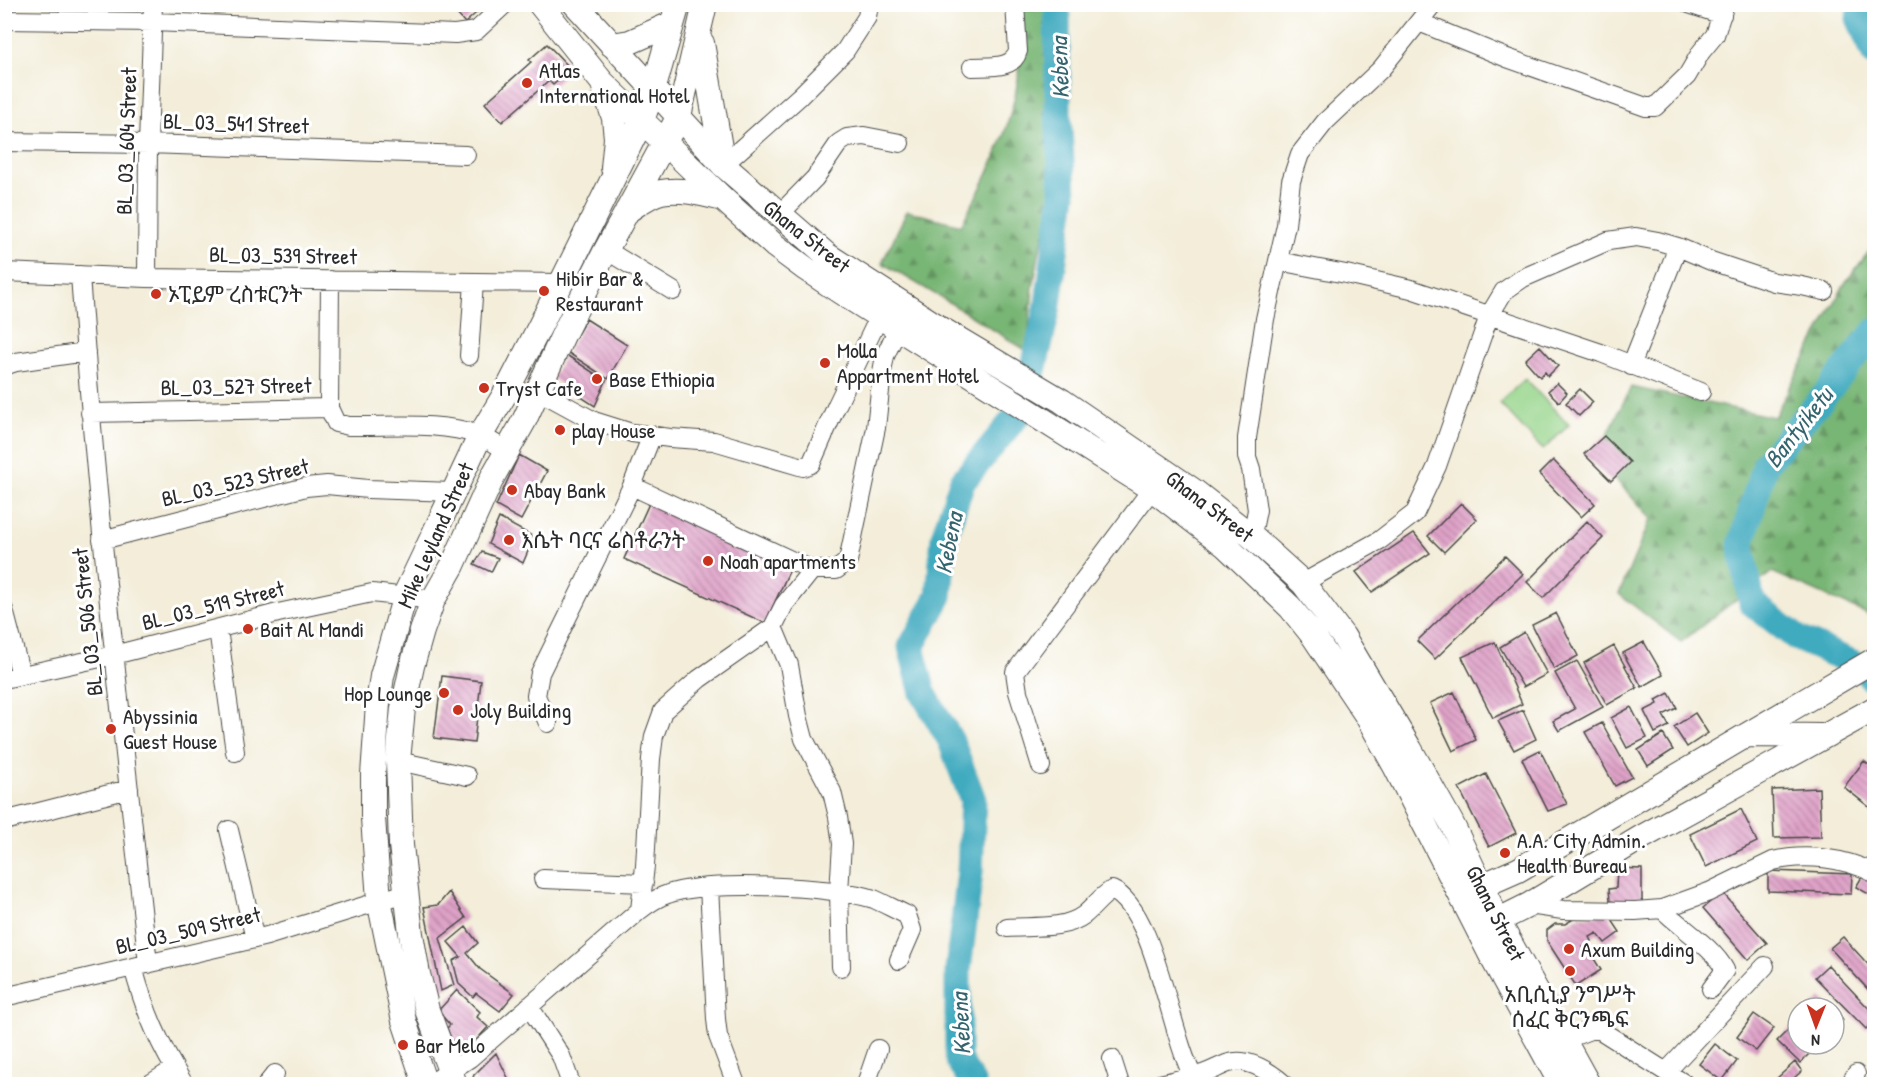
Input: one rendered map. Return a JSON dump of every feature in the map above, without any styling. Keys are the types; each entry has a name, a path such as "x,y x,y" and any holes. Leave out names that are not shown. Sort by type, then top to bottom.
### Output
{"main road":[{"path":"540,4 602,82 614,118 616,138 612,181"},
{"name":"Ghana Street","path":"575,4 723,165 779,215 827,255 989,358 1062,401 1152,489 1251,568 1290,607 1314,637 1367,716 1429,835 1471,891 1561,1084"},
{"path":"705,4 701,29 704,58 723,165"},
{"path":"612,45 630,42 674,14"},
{"name":"Mike Leyland Street","path":"425,1084 404,1021 379,900 373,818 378,704 382,676 405,595 453,492 480,436 505,394 642,120 653,91 674,14"},
{"name":"Mike Leyland Street","path":"445,1080 418,974 406,893 401,845 398,761 403,708 422,631 433,600 453,565 493,476 539,391 564,333 606,250 679,116 701,29"},
{"name":"Ghana Street","path":"602,82 748,223 806,269 1052,428 1106,446 1194,491 1250,535 1303,583 1343,636 1451,822 1471,891"},
{"path":"627,211 661,192 697,192 723,199"},
{"path":"1471,891 1518,870 1875,660"},
{"path":"1488,925 1529,905 1642,837 1875,709"},
{"path":"1749,735 1824,736"},
{"path":"1642,837 1662,786"},
{"path":"1429,835 1451,822"},
{"name":"Ghana Street","path":"1488,925 1564,1040 1588,1084"}],"street":[{"path":"4,20 153,14 455,34 476,31 505,4"},
{"path":"723,165 800,96 845,51 867,18 869,4"},
{"path":"972,67 1008,64 1016,57 1018,51 1015,4"},
{"path":"1250,535 1257,510 1247,457 1247,438 1265,319 1286,225 1291,181 1300,154 1325,122 1381,69 1433,4"},
{"path":"1419,22 1508,58 1646,107 1655,106 1687,76 1701,52 1715,35 1724,10 1689,4"},
{"name":"BL_03_604 Street","path":"147,278 148,144 153,14"},
{"path":"779,215 815,178 839,143 847,138 864,136 900,143"},
{"name":"BL_03_541 Street","path":"4,142 148,144 466,155"},
{"path":"1303,583 1380,540 1415,513 1437,466 1489,316 1504,291 1523,278 1608,241 1636,237 1678,247 1711,261 1774,282 1824,291"},
{"path":"1631,366 1678,247"},
{"path":"606,250 673,291"},
{"path":"1278,261 1411,289 1601,353 1701,392"},
{"name":"BL_03_539 Street","path":"4,272 147,278 560,283"},
{"name":"BL_03_506 Street","path":"80,275 102,540 129,789 141,966 149,1020 184,1084"},
{"path":"329,408 330,279"},
{"path":"469,356 474,282"},
{"path":"539,391 594,421 632,433 714,441 803,467 811,464 836,407 888,322"},
{"path":"632,486 812,570 836,570 848,561 876,428 888,322"},
{"path":"4,366 16,362 86,352"},
{"name":"BL_03_527 Street","path":"90,413 329,408 336,423 349,426 431,427 460,430 480,436"},
{"path":"548,723 536,696 540,673 632,486 652,435"},
{"path":"480,436 507,451"},
{"name":"BL_03_523 Street","path":"102,540 306,487 327,485 453,492"},
{"path":"1041,766 1018,692 1015,672 1152,489"},
{"path":"640,910 644,883 651,759 654,736 663,711 699,679 773,627 784,605 812,570"},
{"name":"BL_03_519 Street","path":"13,677 114,655 278,613 372,592 433,600"},
{"path":"4,610 13,677"},
{"path":"773,627 789,664 804,739 831,792 838,817 842,844 839,892 841,967"},
{"path":"218,629 235,752"},
{"path":"398,761 467,776"},
{"path":"4,822 129,789"},
{"path":"229,830 255,939"},
{"path":"1529,905 1563,910 1662,909 1709,892 1773,861 1784,859 1835,860 1861,866 1875,873"},
{"path":"543,879 644,883"},
{"path":"445,1080 640,910 668,894 709,887 755,886 839,892 872,899 907,915 912,930 899,960"},
{"path":"709,887 716,1019 730,1083"},
{"path":"1007,928 1070,924 1084,915 1107,893 1112,890 1118,892 1136,915 1146,937 1165,988 1185,1062 1193,1076"},
{"name":"BL_03_509 Street","path":"4,997 255,939 406,893"},
{"path":"1662,909 1680,927 1709,949 1722,964 1725,970 1711,989"},
{"path":"1666,1072 1765,966"},
{"path":"530,1006 561,1056 571,1084"},
{"path":"1564,1040 1590,1030 1600,1030 1684,1084"},
{"path":"866,1084 878,1049"},
{"path":"1112,1059 1120,1084"},
{"path":"1160,1084 1204,1075 1229,1063 1242,1062 1254,1065 1284,1084"},
{"path":"150,1084 174,1069"}],"green space":[{"path":"1018,5 1046,5 1055,195 1040,249 1033,287 1027,351 882,263 907,211 961,225 972,205 1000,146 1013,104 1021,53"},
{"path":"1874,245 1874,617 1772,572 1681,642 1619,594 1651,518 1596,458 1631,387 1774,417 1845,283"},
{"path":"1525,379 1569,425 1543,450 1499,403"}],"building":[{"path":"448,4 486,4 465,23"},
{"path":"748,4 785,4 784,10"},
{"name":"Atlas International Hotel","path":"547,44 571,69 553,85 549,81 502,122 485,103 531,62 529,60"},
{"path":"586,319 627,345 608,379 567,352"},
{"path":"1540,346 1558,366 1548,376 1545,372 1540,377 1525,360"},
{"path":"565,354 606,381 595,406 552,378"},
{"path":"1557,383 1567,393 1559,402 1548,391"},
{"path":"1580,389 1593,402 1579,416 1566,403"},
{"path":"1604,436 1630,462 1611,481 1584,454"},
{"path":"519,455 547,471 521,520 496,506"},
{"path":"1553,460 1595,504 1581,517 1539,474"},
{"name":"Noah apartments","path":"651,499 793,563 765,623 624,559"},
{"path":"1461,503 1477,519 1444,552 1428,536"},
{"path":"499,518 534,537 523,563 488,544"},
{"path":"1587,521 1603,538 1543,598 1527,582"},
{"path":"1414,533 1430,553 1372,592 1356,572"},
{"path":"482,552 498,558 491,572 474,564"},
{"path":"1505,556 1523,574 1435,659 1417,641"},
{"path":"1556,613 1578,656 1554,669 1532,625"},
{"path":"1524,632 1547,674 1523,687 1500,647"},
{"path":"1495,642 1522,704 1493,718 1462,657"},
{"path":"1644,642 1663,675 1642,687 1623,653"},
{"path":"1614,646 1637,688 1607,705 1584,663"},
{"path":"1577,661 1603,707 1559,731 1553,721 1575,709 1555,673"},
{"name":"Joly Building","path":"442,676 481,681 474,743 434,738"},
{"path":"1454,692 1476,740 1453,751 1430,703"},
{"path":"1669,693 1677,708 1663,715 1669,726 1655,733 1644,711 1658,704 1656,700"},
{"path":"1631,707 1647,738 1627,748 1611,718"},
{"path":"1523,710 1536,739 1514,750 1498,721"},
{"path":"1695,713 1708,733 1687,747 1674,727"},
{"path":"1602,723 1632,777 1615,786 1585,732"},
{"path":"1663,734 1673,750 1648,766 1638,750"},
{"path":"1540,750 1567,804 1548,811 1522,759"},
{"path":"1864,761 1874,769 1873,810 1844,787"},
{"path":"1486,774 1516,833 1489,847 1459,788"},
{"path":"1819,788 1821,837 1774,838 1772,790"},
{"path":"1741,809 1757,842 1706,867 1690,834"},
{"path":"1617,868 1642,869 1642,907 1610,901 1609,889 1616,888"},
{"path":"1768,871 1852,874 1851,894 1768,891"},
{"path":"1863,875 1874,882 1874,897 1856,887"},
{"path":"449,892 466,918 440,938 454,985 441,991 424,907 438,905"},
{"path":"1722,892 1767,943 1748,960 1703,908"},
{"name":"Axum Building","path":"1608,914 1620,932 1605,943 1597,933 1590,937 1592,941 1583,947 1588,949 1601,970 1576,986 1547,941 1547,930 1555,924 1565,924 1577,917"},
{"path":"466,927 478,943 467,953 480,969 514,994 500,1011 476,993 473,997 459,984 453,961 461,957 448,942"},
{"path":"1843,937 1874,971 1874,996 1830,948"},
{"path":"1828,965 1874,1014 1874,1021 1866,1029 1846,1009 1846,996 1834,996 1815,977"},
{"path":"457,990 480,1012 477,1017 488,1027 470,1047 457,1054 447,1028 450,1025 438,1011"},
{"path":"1754,1014 1774,1028 1756,1051 1737,1037"},
{"path":"1786,1032 1786,1050 1777,1041"},
{"path":"1715,1044 1737,1061 1722,1081 1699,1064"},
{"path":"496,1053 511,1084 477,1084 473,1076"},
{"path":"1793,1056 1807,1056 1800,1063"},
{"path":"1795,1062 1802,1071 1787,1084 1781,1084 1776,1079"}],"waterway":[{"name":"Kebena","path":"973,1084 958,1059 958,970 970,872 973,800 951,741 923,693 911,647 939,596 944,537 962,482 1030,400 1031,379 1047,311 1063,194 1058,113 1057,4"},
{"name":"Bantyiketu","path":"1862,4 1859,18 1874,53"},
{"name":"Bantyiketu","path":"1874,332 1825,395 1765,464 1741,545 1752,603 1797,638 1864,668 1874,680"}],"place":[{"name":"Atlas International Hotel","path":"527,83"},
{"name":"Hibir Bar & Restaurant","path":"544,291"},
{"name":"ኦፒይም ረስቱርንት","path":"156,294"},
{"name":"Molla Appartment Hotel","path":"825,363"},
{"name":"Base Ethiopia","path":"597,379"},
{"name":"Tryst Cafe","path":"484,388"},
{"name":"play House","path":"560,430"},
{"name":"Abay Bank","path":"512,490"},
{"name":"እሴት ባርና ሬስቶራንት","path":"509,540"},
{"name":"Noah apartments","path":"708,561"},
{"name":"Bait Al Mandi","path":"248,629"},
{"name":"Hop Lounge","path":"444,693"},
{"name":"Joly Building","path":"458,710"},
{"name":"Abyssinia Guest House","path":"111,729"},
{"name":"A.A. City Admin. Health Bureau","path":"1505,853"},
{"name":"Axum Building","path":"1569,949"},
{"name":"አቢሲኒያ ንግሥት ሰፈር ቅርንጫፍ","path":"1570,971"},
{"name":"Bar Melo","path":"403,1045"}]}
